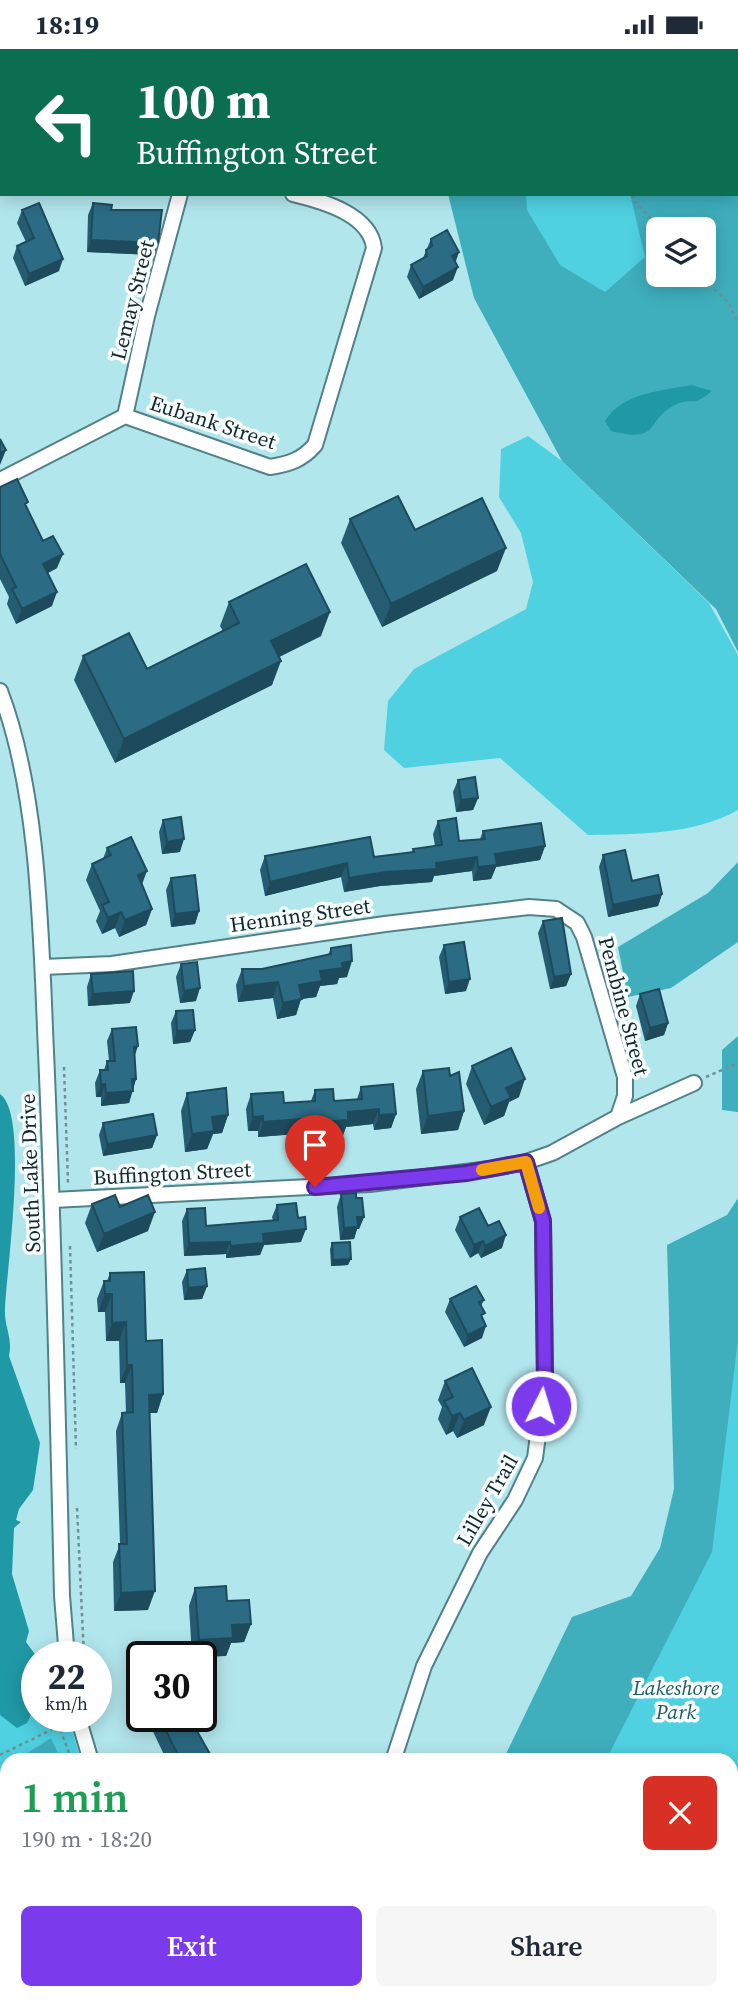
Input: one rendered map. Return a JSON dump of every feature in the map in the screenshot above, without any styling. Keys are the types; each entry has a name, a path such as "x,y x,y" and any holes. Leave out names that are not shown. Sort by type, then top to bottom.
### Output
{"street":[{"name":"Lemay Street","path":"125,416 147,316 179,196"},
{"name":"Eubank Street","path":"0,480 125,416 270,467 289,464 305,456 315,445 371,263 373,237 344,212 299,196"},
{"name":"South Lake Drive","path":"0,691 13,730 26,799 43,967 62,1596 66,1641"},
{"name":"Henning Street","path":"43,967 112,964 385,924 529,907 556,909 563,913"},
{"name":"Pembine Street","path":"563,913 577,923 584,937 625,1077 625,1097 618,1117"},
{"name":"Buffington Street","path":"52,1200 370,1184 467,1173 526,1162 694,1083"},
{"name":"Lilley Trail","path":"396,1753 424,1666 480,1553 515,1500 535,1458 545,1381 543,1221 526,1162"},
{"path":"82,1732 89,1753"}],"path":[{"path":"633,196 649,217"},
{"path":"712,287 728,302 738,323"},
{"path":"694,1083 738,1063"},
{"path":"4,1753 47,1732"},
{"path":"61,1732 69,1753"}],"green space":[{"path":"452,196 738,196 738,274 716,285 716,217 646,217 646,287 712,287 546,370"},
{"path":"528,436 562,461 709,603 738,655 738,810 684,829 588,835 500,758 404,768 384,750 388,701 414,669 526,609 533,582 521,533 499,497 501,449"},
{"name":"Lakeshore Park","path":"738,1282 738,1753 582,1753 672,1558"},
{"path":"0,1715 21,1716 21,1732 73,1732 79,1753 57,1753 50,1739 27,1753 0,1753"}],"shaded area":[{"path":"448,196 526,196 527,210 560,265 605,292 645,257 630,196 738,196 738,652 716,609 562,461 474,298"},
{"path":"692,385 712,391 697,401 683,402 667,410 646,432 638,435 611,431 605,421 613,411 633,398"},
{"path":"738,862 738,942 671,988 628,997 618,947 708,893"},
{"path":"738,1036 738,1112 722,1110 722,1050"},
{"path":"0,1094 9,1108 14,1131 14,1195 5,1309 9,1356 40,1443 33,1490 19,1509 16,1520 21,1522 14,1528 12,1574 29,1631 26,1641 21,1641 21,1726 17,1728 0,1715"},
{"path":"738,1198 738,1340 712,1552 610,1753 506,1753 572,1617 631,1596 660,1548 674,1489 667,1245 727,1215"},
{"path":"51,1738 58,1753 27,1753"}],"building":[{"path":"39,203 63,259 29,274 17,246 34,238 22,210"},
{"path":"93,203 112,205 111,210 162,210 158,243 91,240"},
{"path":"447,230 459,252 452,256 458,267 423,287 411,265 427,256 426,250 432,246 431,239"},
{"path":"0,439 6,450 0,453"},
{"path":"17,479 28,502 25,504 43,541 53,536 63,554 43,564 57,592 22,609 12,589 16,587 0,554 0,487"},
{"path":"398,496 415,530 482,498 506,548 391,604 350,519"},
{"path":"306,564 330,612 271,641 281,661 124,739 83,656 129,633 147,669 239,623 229,602"},
{"path":"475,777 478,798 461,800 458,780"},
{"path":"181,817 184,839 167,842 163,820"},
{"path":"456,818 459,841 485,839 483,831 541,823 545,846 495,854 497,865 478,867 477,857 436,863 437,869 385,872 349,878 347,863 270,882 265,856 370,837 374,857 414,852 413,849 442,845 438,821"},
{"path":"131,837 147,871 138,875 152,909 125,920 121,912 108,918 102,905 109,902 92,864 111,855 107,848"},
{"path":"625,850 632,881 658,875 662,894 613,905 603,855"},
{"path":"195,875 199,911 175,914 171,878"},
{"path":"562,918 571,974 554,977 543,921"},
{"path":"464,942 470,979 449,982 444,945"},
{"path":"351,945 352,961 342,963 343,968 320,971 322,981 299,985 302,999 283,1003 278,982 244,986 242,969 262,969 331,954 331,948"},
{"path":"197,962 200,988 184,991 181,964"},
{"path":"133,971 134,991 93,994 91,974"},
{"path":"659,989 668,1023 650,1028 640,994"},
{"path":"193,1010 195,1030 177,1031 176,1011"},
{"path":"136,1027 138,1046 134,1047 136,1079 132,1079 133,1091 106,1093 105,1084 101,1085 100,1070 108,1070 107,1061 115,1061 112,1029"},
{"path":"511,1048 525,1079 506,1088 511,1098 491,1107 472,1066"},
{"path":"449,1068 450,1076 459,1072 464,1111 428,1116 423,1071"},
{"path":"393,1084 396,1114 379,1115 379,1109 348,1112 348,1120 332,1121 333,1126 302,1128 301,1119 263,1122 263,1116 253,1117 251,1094 283,1092 284,1103 315,1101 315,1090 333,1089 334,1101 362,1099 361,1087"},
{"path":"226,1088 228,1115 212,1117 214,1131 192,1134 187,1093"},
{"path":"153,1114 157,1135 107,1144 103,1123"},
{"path":"356,1193 356,1198 362,1198 364,1217 357,1217 358,1227 344,1228 341,1194"},
{"path":"115,1195 120,1207 148,1195 155,1212 104,1234 92,1204"},
{"path":"296,1203 298,1218 305,1217 306,1229 263,1234 264,1243 231,1246 230,1242 189,1243 187,1209 205,1208 206,1226 278,1220 277,1205"},
{"path":"479,1208 488,1226 499,1221 506,1235 485,1246 483,1241 474,1245 460,1217"},
{"path":"350,1242 351,1259 333,1260 332,1243"},
{"path":"205,1268 207,1286 188,1288 187,1270"},
{"path":"144,1272 146,1341 162,1340 163,1394 149,1395 155,1591 121,1593 119,1544 127,1544 122,1413 133,1412 132,1365 127,1365 126,1322 112,1323 112,1294 105,1294 104,1281 110,1281 110,1273"},
{"path":"476,1286 484,1300 479,1302 485,1313 481,1315 486,1326 468,1335 450,1299"},
{"path":"472,1368 491,1407 464,1420 460,1413 452,1416 444,1401 453,1397 445,1381"},
{"path":"226,1586 227,1601 249,1600 251,1624 232,1625 233,1638 199,1640 195,1588"},
{"path":"166,1732 198,1732 209,1753 177,1753"}],"slow traffic":[{"path":"482,1170 526,1162 539,1208"}],"route":[{"path":"315,1187 467,1173 526,1162 543,1221 545,1381 541,1406"}]}
